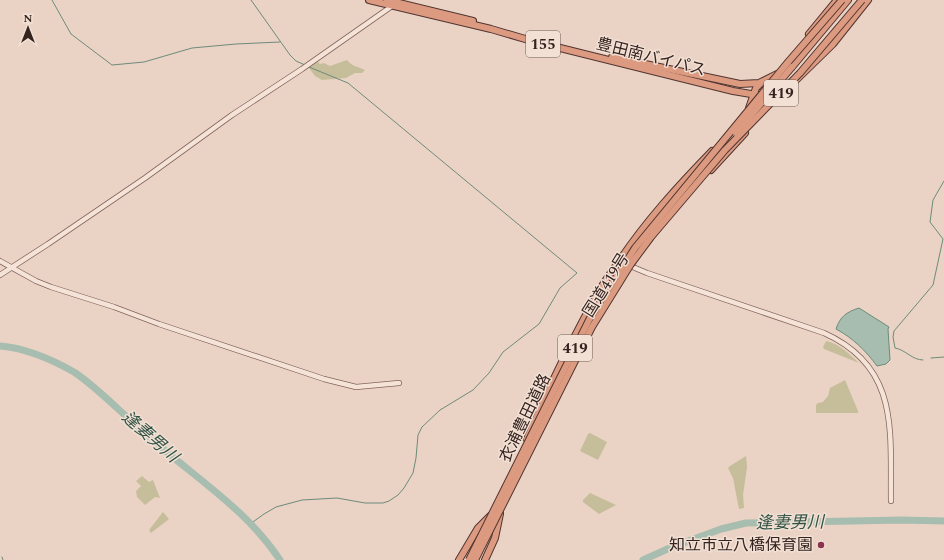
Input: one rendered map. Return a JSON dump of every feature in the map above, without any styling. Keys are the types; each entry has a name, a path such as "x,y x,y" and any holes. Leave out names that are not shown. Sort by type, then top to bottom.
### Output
{"highway":[{"name":"155","path":"369,0 395,3"},
{"name":"155","path":"387,0 395,3"},
{"name":"豊田南バイパス","path":"395,3 466,19 533,39 587,52 733,83 750,84 762,82 778,73 786,65 836,0"},
{"name":"衣浦豊田道路","path":"469,560 590,318 635,248 789,61 845,0"},
{"name":"衣浦豊田道路","path":"697,183 716,157 845,0"},
{"name":"衣浦豊田道路","path":"475,560 592,327 642,249 732,143 800,74 862,0"},
{"name":"豊田南バイパス","path":"395,3 545,44 740,93 769,95 790,86 808,70 833,44 868,0"},
{"name":"国道419号","path":"459,560 478,528 494,511 509,483 560,366 586,314 601,289 628,247 649,221 673,192 724,138 750,106 756,88 762,82"},
{"name":"419","path":"740,93 748,98 751,102 750,106"},
{"name":"国道419号","path":"485,560 495,538 498,521 513,486 542,434 597,322 628,264 749,129 753,122 757,104 762,98 769,95"},
{"name":"419","path":"601,289 613,280 628,264 649,221"},
{"name":"419","path":"463,560 488,518"},
{"name":"419","path":"481,560 498,521"}],"street":[{"path":"0,275 145,178 395,3"},
{"path":"0,261 36,281 51,287 324,379 356,387 399,383"},
{"path":"628,264 824,333 839,340 855,352 870,368 875,376 883,393 887,408 890,427 892,501"}],"shaded area":[{"path":"347,60 353,65 365,70 362,73 355,73 346,78 322,80 315,76 309,68 317,61 320,64 324,63 330,66"},
{"path":"859,308 889,327 890,360 886,364 877,366 859,345 836,329 839,321 844,316 850,311"},
{"path":"826,341 840,347 859,363 824,349 823,347"},
{"path":"845,380 858,413 816,413 816,405 823,402 828,396 830,388"},
{"path":"590,433 607,442 598,460 580,451 588,434"},
{"path":"746,456 747,467 743,495 744,508 739,509 733,478 728,468"},
{"path":"142,476 149,482 153,480 160,498 155,497 145,505 137,497 136,491 141,486 136,481"},
{"path":"590,493 616,505 599,514 583,502 583,500"},
{"path":"163,512 169,519 151,533 149,530"}],"waterway":[{"path":"52,0 71,34 112,65 144,62 192,48 280,42"},
{"path":"251,0 290,55 296,61 305,65"},
{"path":"250,524 276,507 302,500 337,498 365,503 383,503 398,495 413,473 418,435 422,427 440,410 473,390 489,373 503,352 539,324 560,288 577,273 348,83 309,67"},
{"path":"923,360 919,360 895,348 893,337 894,331 933,285 943,239 930,222 933,200 944,181"},
{"name":"逢妻男川","path":"0,346 19,349 38,355 65,367 85,380 161,447 225,499 254,527 280,560"},
{"path":"931,358 944,357"},
{"name":"逢妻男川","path":"643,560 672,547 721,529 746,523 902,520 944,521"}],"place":[{"name":"知立市立八橋保育園","path":"821,545"}]}
